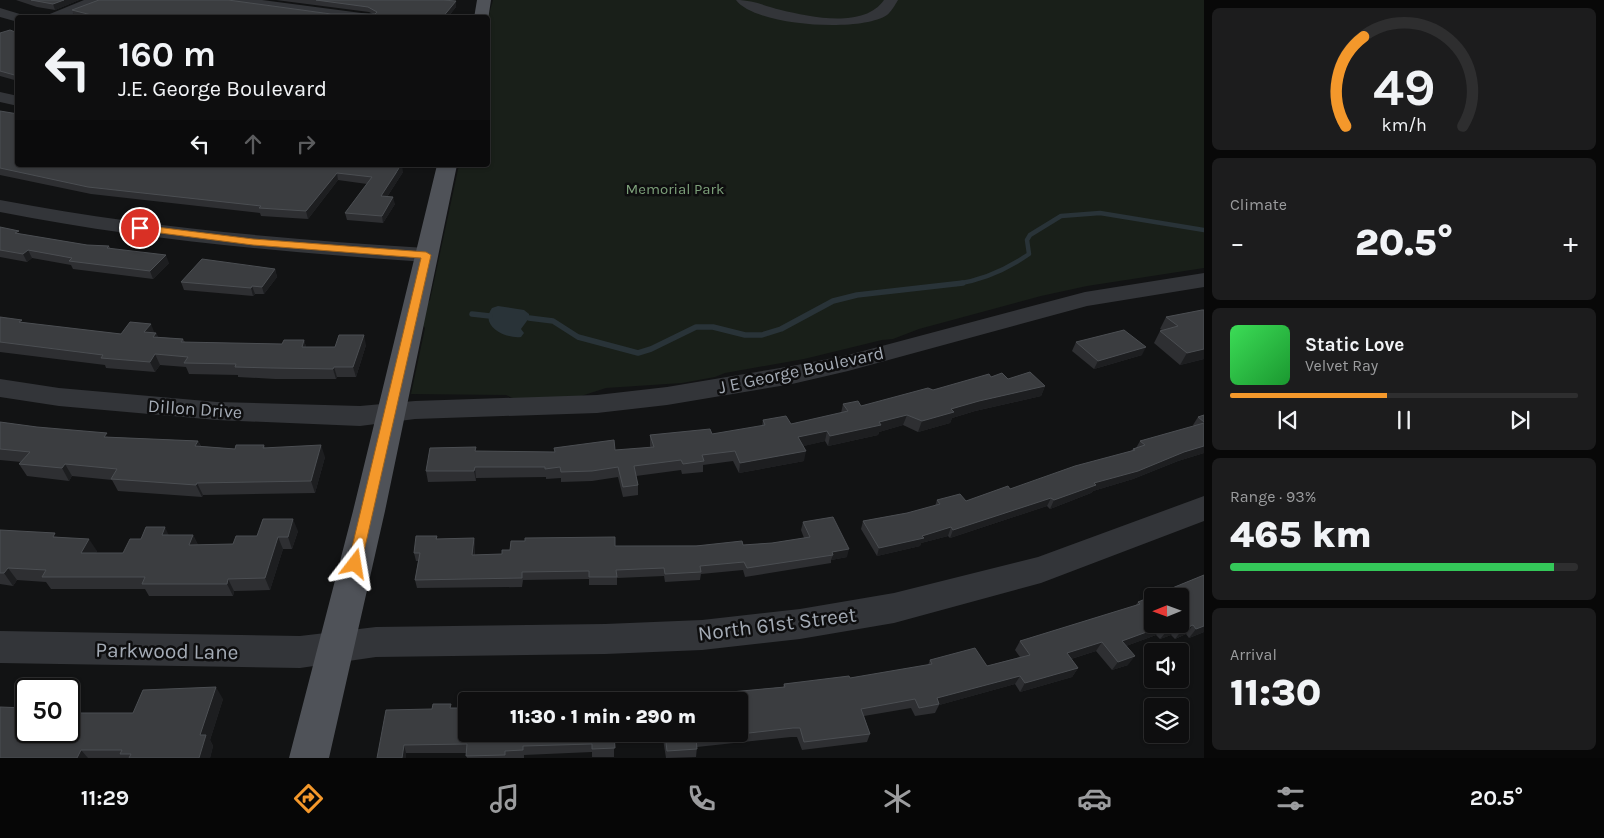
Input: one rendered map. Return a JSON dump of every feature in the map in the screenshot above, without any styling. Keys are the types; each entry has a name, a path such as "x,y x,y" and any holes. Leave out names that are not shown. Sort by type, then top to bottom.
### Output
{"main road":[{"path":"481,15 484,0"},
{"path":"309,758 391,413 447,167"}],"street":[{"path":"55,15 97,0"},
{"path":"230,0 346,15"},
{"path":"743,0 756,8 776,16 829,22 853,20 874,15 888,6 891,0"},
{"path":"0,12 15,17"},
{"path":"0,97 15,100"},
{"path":"0,206 219,238 426,255"},
{"name":"J E George Boulevard","path":"391,413 415,410 597,404 736,386 848,362 1084,299 1204,280"},
{"name":"Dillon Drive","path":"0,388 86,400 217,412 360,416 391,413"},
{"name":"North 61st Street","path":"334,647 376,642 702,635 800,624 894,608 974,589 1041,570 1204,508"},
{"name":"Parkwood Lane","path":"0,647 300,652 334,647"}],"green space":[{"name":"Memorial Park","path":"493,0 1204,0 1204,268 1087,286 1041,296 919,329 893,339 682,383 606,388 581,396 522,402 506,395 411,394 425,328 422,324 426,305 430,300 459,167 490,167 489,15"}],"shaded area":[{"path":"498,306 524,310 529,314 529,318 521,329 524,333 521,337 508,336 491,326 489,314 492,308"}],"building":[{"path":"31,0 64,0 53,4"},
{"path":"99,0 228,0 331,14 375,14 377,12 368,7 316,0 456,1 444,15 91,15 72,10"},
{"path":"10,30 15,32 15,75 0,71 0,33"},
{"path":"0,111 15,114 15,167 400,167 381,196 393,197 382,216 345,213 372,177 337,173 306,211 259,208 261,206 88,187 0,168"},
{"path":"0,227 19,231 15,233 87,245 109,246 107,248 166,255 150,271 69,261 72,258 28,250 23,254 0,250"},
{"path":"202,259 275,269 262,287 252,286 251,288 181,282"},
{"path":"1204,310 1204,349 1187,353 1160,331 1178,326 1166,317"},
{"path":"0,317 22,320 19,322 121,334 130,322 151,324 144,332 156,333 153,337 183,339 181,342 282,344 284,340 304,340 302,347 335,347 339,335 364,335 353,367 334,367 333,369 235,367 236,364 184,363 188,357 155,354 150,362 101,358 103,355 0,342"},
{"path":"1124,330 1146,347 1098,361 1076,342"},
{"path":"1030,372 1045,386 979,401 951,409 954,412 922,421 907,415 879,422 881,425 830,436 827,431 798,437 806,451 740,463 735,451 702,455 704,461 683,464 681,460 634,466 638,485 623,487 618,467 592,471 561,472 560,467 545,469 545,467 475,467 474,471 426,471 430,448 476,447 475,451 555,452 554,448 614,440 615,450 654,447 650,435 710,429 712,434 765,425 763,420 786,416 791,424 848,411 843,404 858,401 861,406 928,388 933,390 989,374 991,377 1002,373 1008,379"},
{"path":"1204,415 1204,422 1198,417"},
{"path":"0,422 107,433 104,437 198,441 195,446 235,449 236,445 264,445 263,448 321,445 311,481 197,483 196,485 111,479 117,469 65,464 62,468 19,464 30,452 0,449"},
{"path":"1204,423 1204,446 1138,471 1094,483 1096,485 1054,500 1051,498 953,530 951,527 922,536 924,538 879,548 863,521 907,513 940,504 937,500 960,494 966,501 1008,486 1010,489 1075,466 1135,450 1133,449 1145,445 1140,441"},
{"path":"833,517 849,549 832,552 833,555 747,568 744,562 700,566 701,572 665,574 664,568 616,570 617,577 589,577 589,571 522,572 522,578 415,580 420,553 414,553 416,536 437,536 436,539 474,538 472,555 502,554 502,550 510,550 511,541 525,541 525,538 615,537 615,546 696,546 742,541 743,545 810,537 803,522"},
{"path":"263,519 293,519 288,537 278,537 265,578 228,579 227,584 142,584 145,577 42,577 46,570 8,568 4,573 0,573 0,530 55,533 53,537 89,539 81,553 123,553 130,539 141,539 146,527 165,527 162,535 193,535 189,545 233,544 236,536 257,536"},
{"path":"1204,575 1204,626 1196,629 1193,625 1189,627 1189,588 1172,588"},
{"path":"1144,599 1144,633 1122,641 1135,656 1118,662 1102,642 1067,653 1078,668 1025,683 1020,676 937,698 939,704 919,708 915,699 861,709 870,734 804,742 800,728 748,733 748,692 731,692 785,687 784,684 849,676 850,678 932,664 930,660 975,648 987,666 1030,655 1020,641 1140,604 1138,602"},
{"path":"216,687 200,735 206,735 199,758 129,758 131,754 120,754 122,750 81,750 77,758 0,758 0,707 15,708 15,743 80,743 80,713 133,713 143,690"},
{"path":"433,704 451,704 450,708 458,708 458,742 615,742 615,748 592,749 592,744 523,746 523,750 505,751 505,755 466,756 467,744 404,745 402,758 377,758 386,710 432,709"},
{"path":"666,742 696,742 697,749 667,751"}],"waterway":[{"path":"958,284 985,277 1020,260 1029,254 1027,240 1030,235 1061,216 1100,213 1204,230"},
{"path":"958,284 963,283"},
{"path":"529,318 553,321 578,337 638,353 651,349 696,327 713,327 745,335 762,335 781,329 833,301 857,295 958,284"},
{"path":"472,314 490,316"}],"route":[{"path":"140,228 253,242 426,255 369,512 355,564"}]}
